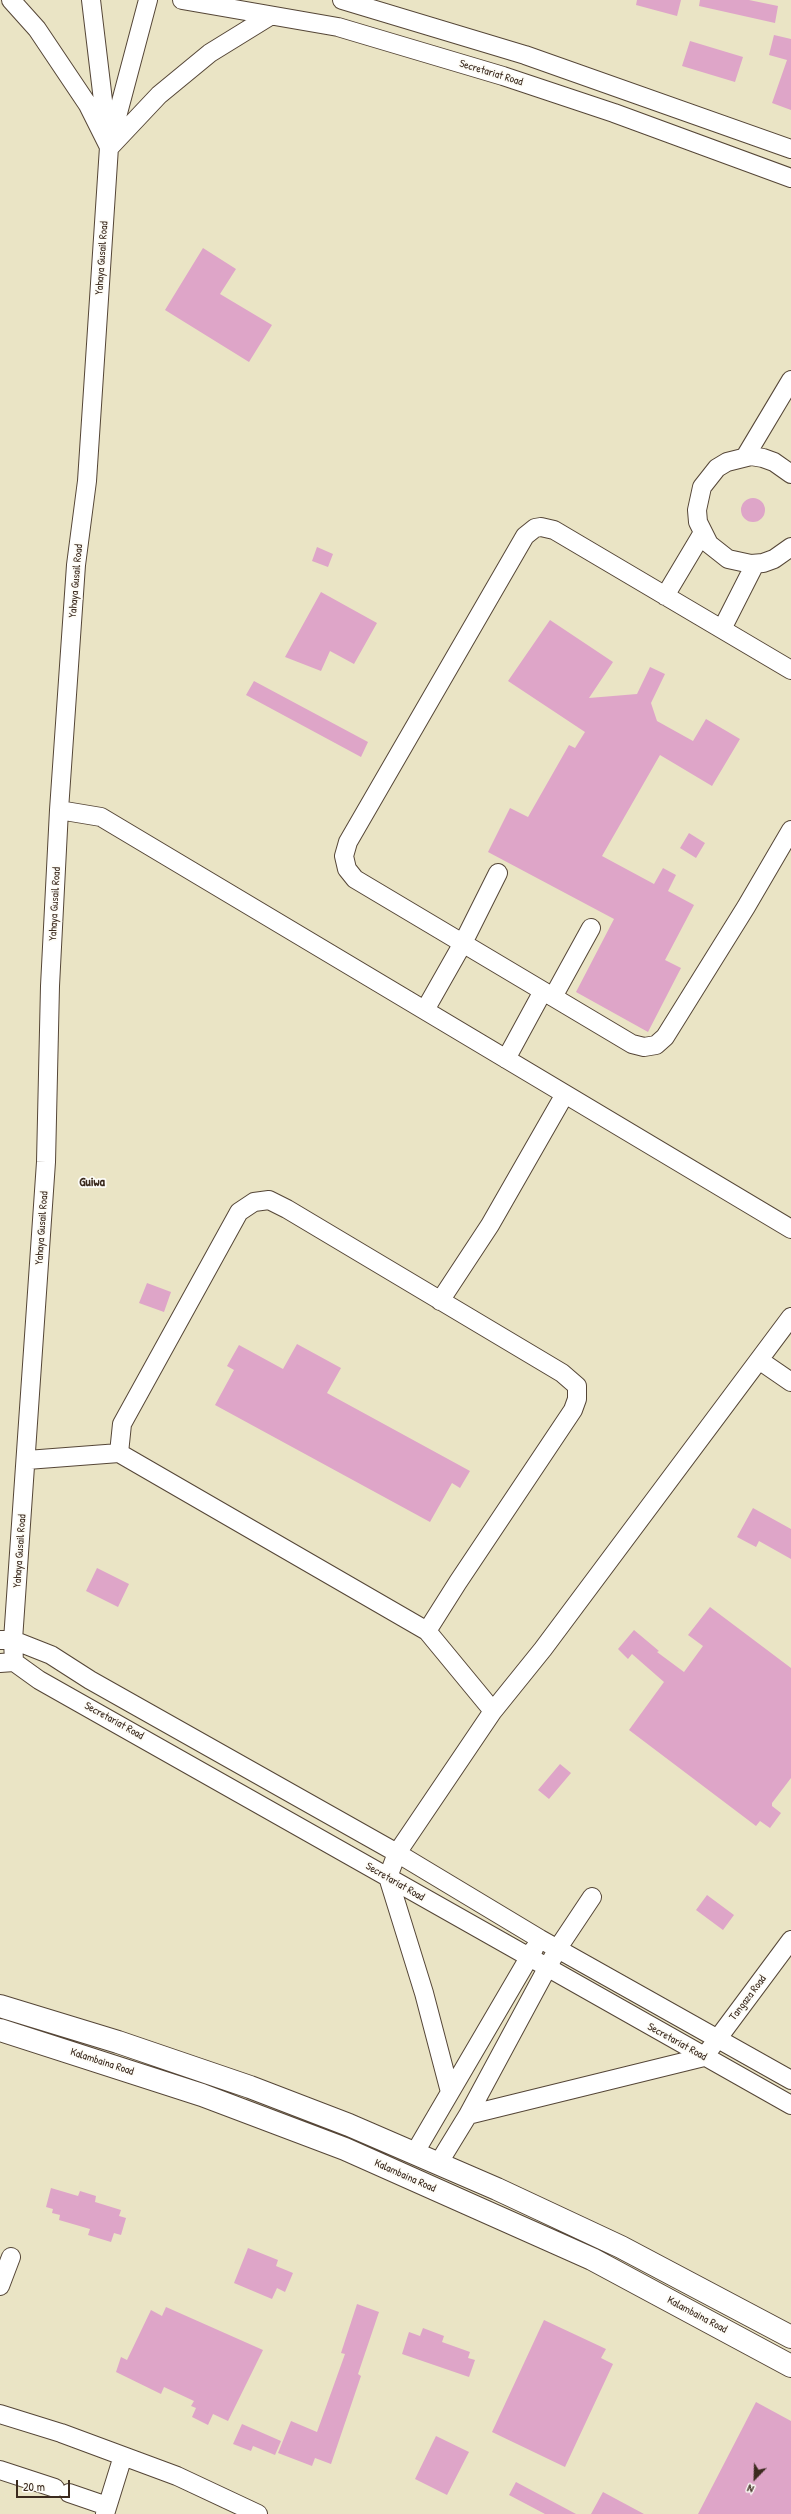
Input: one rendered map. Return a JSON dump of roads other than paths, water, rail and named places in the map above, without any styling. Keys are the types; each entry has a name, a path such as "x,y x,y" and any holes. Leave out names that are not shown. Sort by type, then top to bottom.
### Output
{"main road":[{"path":"0,2006 118,2042 250,2087 349,2125 621,2247 791,2337"},
{"name":"Kalambaina Road","path":"0,2030 202,2095 345,2149 592,2259 791,2366"}],"street":[{"path":"11,0 37,30 88,105 109,147 159,95 210,53 270,16"},
{"name":"Yahaya Gusail Road","path":"7,1662 6,1640 27,1460 46,1162 50,986 59,810 76,565 87,481 109,147 91,0"},
{"name":"Yahaya Gusail Road","path":"109,147 148,0"},
{"name":"Secretariat Road","path":"182,0 338,27 503,76 614,113 791,178"},
{"path":"342,0 525,55 791,149"},
{"path":"745,457 791,380"},
{"path":"791,474 774,462 763,458 745,457 727,462 717,468 702,487 697,510 702,534 713,548 728,559 739,563 755,564 774,559 791,547"},
{"path":"791,670 554,530 541,527 535,528 525,536 348,842 344,856 347,869 355,879 638,1046 650,1046 661,1042 746,907 791,830"},
{"path":"665,596 702,534"},
{"path":"722,629 755,564"},
{"path":"59,810 101,817 791,1229"},
{"path":"425,1010 463,943 498,873"},
{"path":"506,1059 591,928"},
{"path":"440,1301 490,1225 565,1094"},
{"path":"120,1453 122,1424 239,1212 254,1202 269,1200 287,1209 562,1373 577,1386 577,1398 573,1410 427,1631"},
{"path":"450,2092 422,1986 388,1877 397,1853 493,1711 543,1649 791,1317"},
{"path":"759,1360 791,1382"},
{"path":"27,1460 120,1453 427,1631 493,1711"},
{"name":"Secretariat Road","path":"6,1640 51,1655 90,1680 397,1853 540,1939 791,2080"},
{"name":"Secretariat Road","path":"7,1662 388,1877 529,1959 791,2105"},
{"path":"438,2164 468,2115 558,1948 592,1897"},
{"path":"414,2154 540,1939"},
{"name":"Tangaza Road","path":"704,2056 791,1940"},
{"path":"468,2115 704,2056"},
{"path":"0,2286 11,2257"},
{"path":"0,2414 177,2476 258,2514"},
{"path":"0,2470 62,2490 106,2510 123,2456"}],"district":[{"name":"Guiwa","path":"92,1183"}]}
